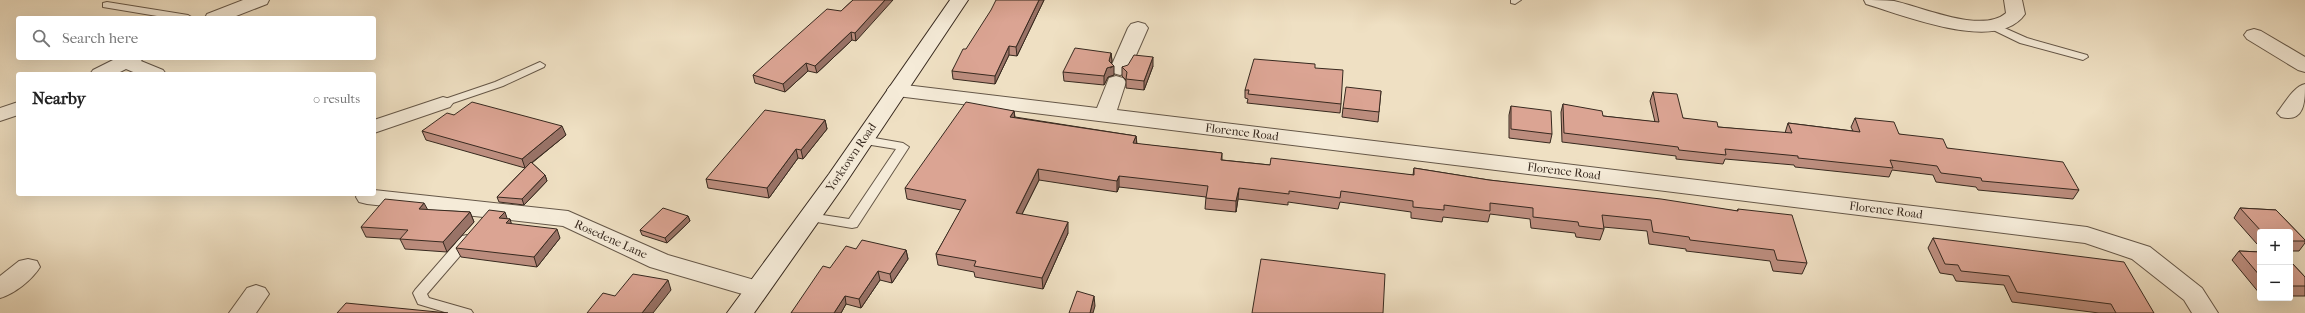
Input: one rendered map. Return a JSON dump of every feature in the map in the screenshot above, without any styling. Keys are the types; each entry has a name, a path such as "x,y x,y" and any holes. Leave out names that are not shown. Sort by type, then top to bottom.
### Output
{"street":[{"path":"219,16 260,0"},
{"name":"Yorktown Road","path":"740,313 863,140 959,0"},
{"path":"1873,0 1941,20 1991,24 2005,23 2016,14 2013,0"},
{"path":"1105,115 1118,76 1138,28"},
{"path":"2254,35 2305,66"},
{"path":"104,72 128,60 152,72"},
{"name":"Florence Road","path":"897,90 2087,235 2141,253 2193,294 2205,313"},
{"path":"2288,113 2305,90"},
{"path":"376,126 443,103"},
{"path":"0,115 16,109"},
{"name":"Rosedene Lane","path":"367,197 483,221 568,219 659,261 756,289"},
{"path":"0,289 28,267"}],"lane":[{"path":"107,5 176,16"},
{"path":"1991,24 2009,36 2029,43 2083,57"},
{"path":"443,103 499,84 540,65"},
{"path":"809,217 852,224 903,147 863,140"},
{"path":"466,313 423,301 420,293 483,221"}],"building":[{"path":"853,0 885,0 855,33 851,32 815,66 806,63 783,84 753,75 827,9 841,11"},
{"path":"996,0 1039,0 1016,47 1009,46 995,76 952,71 963,49 966,49"},
{"path":"1075,48 1111,53 1109,61 1114,66 1107,68 1104,76 1063,72"},
{"path":"1134,55 1153,57 1144,81 1126,79 1127,72 1122,67 1128,65"},
{"path":"1254,59 1315,64 1315,68 1343,70 1341,104 1248,94 1249,90 1245,90"},
{"path":"1346,87 1381,91 1379,112 1343,108"},
{"path":"1653,92 1677,94 1683,118 1717,122 1718,127 1792,133 1788,123 1860,132 1855,118 1894,122 1899,134 1943,139 1947,148 2063,162 2079,190 1982,181 1981,178 1941,173 1937,166 1890,160 1893,168 1798,158 1798,156 1725,149 1726,155 1679,150 1678,147 1564,133 1563,104 1602,111 1603,116 1659,122"},
{"path":"472,102 562,126 522,159 422,131 447,113 454,115"},
{"path":"966,102 1014,111 1010,117 1136,136 1133,143 1222,153 1221,160 1270,165 1271,158 1414,175 1414,168 1489,180 1661,199 1738,211 1738,209 1792,215 1807,263 1777,260 1774,250 1690,240 1689,237 1653,232 1651,220 1602,215 1604,229 1579,226 1578,222 1533,217 1533,208 1490,203 1490,211 1444,205 1444,210 1413,207 1413,201 1341,191 1340,198 1289,191 1289,194 1239,188 1236,201 1206,198 1208,186 1119,176 1117,181 1038,169 1016,213 1068,222 1042,278 974,266 976,261 936,254 966,200 905,188"},
{"path":"1511,106 1551,111 1552,134 1511,129"},
{"path":"765,110 825,120 801,150 796,149 767,188 706,179"},
{"path":"531,162 545,175 522,199 497,197"},
{"path":"385,199 424,203 419,209 470,212 443,242 400,239 408,230 361,227"},
{"path":"663,208 688,216 665,238 640,230"},
{"path":"2240,208 2276,210 2305,241 2293,241 2293,229 2259,229"},
{"path":"489,210 505,212 499,218 510,219 506,223 557,229 534,257 456,248"},
{"path":"1933,238 2124,262 2154,313 2116,313 2111,304 2017,292 2009,276 1961,271 1958,265 1945,264"},
{"path":"862,240 906,250 890,274 878,271 859,299 845,296 834,313 791,313 823,266 830,268 846,246 856,249"},
{"path":"2239,251 2257,252 2257,272"},
{"path":"1261,259 1385,274 1383,313 1252,313"},
{"path":"2293,264 2305,277 2305,286 2293,286"},
{"path":"633,274 668,280 642,313 587,313 603,293 615,296"},
{"path":"1077,291 1094,296 1090,313 1069,313"},
{"path":"346,303 448,313 337,313"}]}
